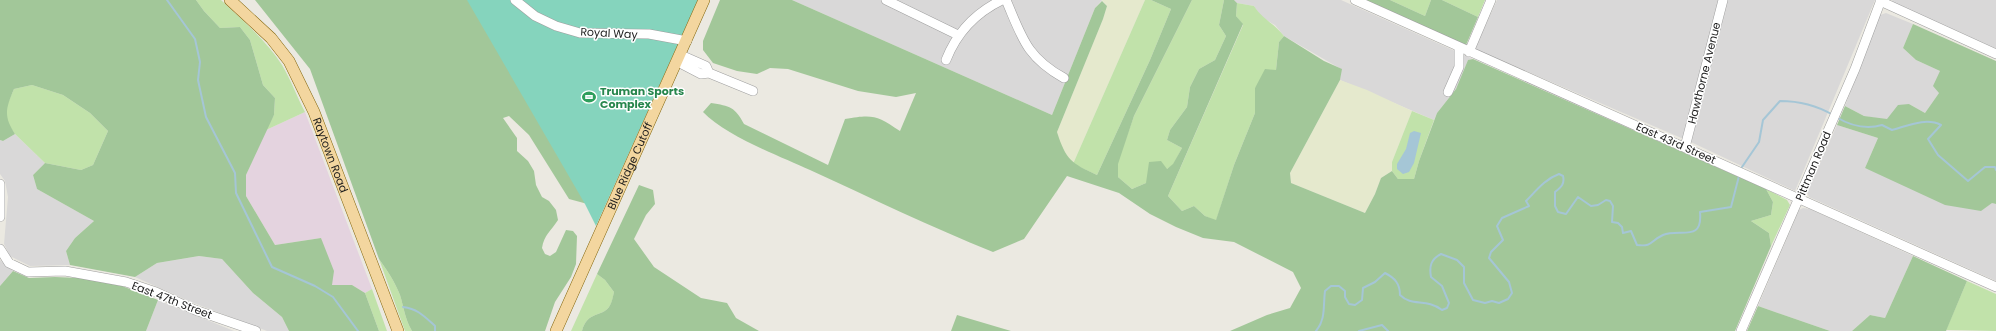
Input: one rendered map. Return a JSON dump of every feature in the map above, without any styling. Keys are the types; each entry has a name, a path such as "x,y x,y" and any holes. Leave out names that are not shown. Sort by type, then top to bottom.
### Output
{"main road":[{"name":"Raytown Road","path":"230,0 271,38 289,61 314,112 398,331"},
{"name":"Blue Ridge Cutoff","path":"556,331 679,59 704,0"}],"street":[{"name":"Royal Way","path":"515,0 535,16 549,23 580,32 649,34 687,41"},
{"path":"886,0 958,35"},
{"path":"946,60 958,35 980,13 1002,0"},
{"path":"1006,0 1020,35 1028,49 1043,65 1064,78"},
{"name":"East 43rd Street","path":"1355,0 1996,286"},
{"path":"1469,52 1491,0"},
{"name":"Hawthorne Avenue","path":"1685,147 1723,0"},
{"path":"1880,0 1996,54"},
{"name":"Pittman Road","path":"1741,331 1839,105 1880,0"},
{"path":"1448,92 1459,67 1459,47"},
{"path":"679,59 706,66 709,73 753,91"},
{"path":"0,184 0,217"},
{"name":"East 47th Street","path":"0,249 9,263 28,272 65,271 126,282 156,292 195,310 256,331"}],"shaded area":[{"path":"792,0 1102,0 1095,8 1052,115"},
{"path":"1234,0 1341,0 1473,59 1468,60 1456,89 1437,113 1434,120 1340,80 1341,69 1284,36 1275,25 1261,17 1254,6 1237,3"},
{"path":"1497,0 1875,0 1795,191 1693,143 1475,49"},
{"path":"1892,0 1996,0 1996,49 1893,2"},
{"path":"1886,13 1913,24 1903,48 1916,60 1940,71 1939,93 1925,113 1909,104 1887,120 1864,116 1845,106 1880,15"},
{"path":"305,112 372,289 365,293 352,285 332,285 321,238 275,245 246,196 246,175 266,130"},
{"path":"1837,125 1878,138 1865,168 1996,204 1996,281 1809,197 1807,192"},
{"path":"15,134 45,163 33,175 37,189 94,221 75,238 66,251 70,265 30,266 10,256 4,244 8,197 5,181 0,174 0,140 3,141"},
{"path":"1803,208 1810,209 1913,256 1885,318 1870,315 1852,331 1830,331 1758,306 1799,210"},
{"path":"199,256 222,259 253,293 282,317 289,331 267,331 191,302 135,277 157,263"},
{"path":"0,260 13,271 0,286"},
{"path":"158,300 234,331 146,331"}],"green space":[{"path":"0,0 196,0 220,28 240,27 250,40 263,85 275,98 274,115 246,175 246,196 275,245 321,238 334,271 332,285 352,285 365,293 379,331 289,331 282,317 253,293 222,259 199,256 157,263 135,277 70,265 66,251 75,238 94,221 37,189 33,175 45,163 81,170 93,165 108,131 90,113 63,95 32,85 14,89 9,102 7,117 15,134 3,141 0,140"},
{"path":"196,0 221,0 269,47 282,65 305,112 266,130 274,115 275,98 263,85 250,40 240,27 220,28"},
{"path":"255,0 489,0 595,206 569,199 529,135 509,116 503,118 517,138 517,151 528,161 534,171 536,185 542,197 549,201 556,210 558,220 546,236 542,248 545,254 550,256 556,252 566,230 573,231 577,236 576,264 571,277 555,302 545,331 412,331 406,318 398,290 391,276 379,259 310,69"},
{"name":"Truman Sports Complex","path":"467,0 698,0 596,226 585,204"},
{"path":"720,0 792,0 1052,115 1095,8 1102,1 1107,6 1103,19 1057,132 1063,149 1071,160 1075,164 1097,175 1150,60 1171,9 1151,0 1192,0 1134,116 1118,164 1118,177 1132,189 1146,183 1149,162 1161,161 1167,169 1173,164 1182,148 1167,140 1170,130 1187,107 1190,87 1199,69 1215,60 1226,36 1219,25 1224,0 1234,0 1237,3 1236,16 1243,24 1168,196 1182,211 1194,206 1205,216 1216,220 1234,165 1255,113 1255,88 1265,69 1276,70 1279,42 1284,36 1324,61 1342,69 1340,80 1290,173 1291,183 1365,213 1381,178 1392,171 1398,179 1414,179 1419,161 1437,113 1456,89 1468,60 1473,59 1766,189 1773,202 1771,215 1751,221 1769,233 1771,246 1735,331 1230,331 1267,315 1290,308 1301,288 1293,272 1234,242 1203,238 1176,227 1150,214 1119,193 1067,176 1024,239 993,252 769,152 725,129 703,112 711,103 731,108 738,114 744,124 828,165 845,119 869,117 880,119 900,131 916,93 896,97 858,91 788,69 770,68 757,74 737,71 713,63 703,50 703,41"},
{"path":"1102,0 1145,0 1073,164 1062,150 1057,132 1103,19 1107,6"},
{"path":"1145,0 1151,0 1171,9 1150,60 1097,175 1073,164"},
{"path":"1192,0 1224,0 1219,25 1226,36 1215,60 1199,69 1190,87 1187,107 1170,130 1167,140 1182,148 1173,165 1146,183 1132,189 1118,177 1117,164 1134,116"},
{"path":"1366,0 1390,0 1425,16 1431,0 1442,0 1478,17 1466,45"},
{"path":"1390,0 1431,0 1425,16"},
{"path":"1442,0 1485,0 1478,17"},
{"path":"1237,3 1254,6 1261,15 1284,36 1279,42 1276,70 1255,88 1255,113 1234,165 1216,221 1205,216 1194,206 1182,211 1168,196 1243,25 1236,16"},
{"path":"1913,24 1996,61 1996,204 1992,203 1981,211 1945,205 1865,168 1878,138 1837,125 1845,106 1864,116 1887,119 1898,105 1909,104 1925,113 1939,93 1933,86 1940,71 1916,60 1903,48"},
{"path":"1340,80 1367,90 1412,111 1392,162 1392,171 1381,178 1365,213 1291,183 1290,173"},
{"path":"32,85 63,95 90,113 108,131 93,165 81,170 45,163 15,134 7,123 6,107 14,89"},
{"path":"1412,111 1434,120 1414,179 1398,179 1392,171 1392,162"},
{"path":"639,185 653,190 655,204 646,215 634,239 654,267 701,298 727,303 736,318 759,331 582,331 587,320 606,310 611,304 614,292 605,280 597,274"},
{"path":"1766,189 1787,200 1790,205 1771,246 1769,233 1751,221 1771,215 1773,202"},
{"path":"1913,256 1967,281 1946,331 1852,331 1870,315 1885,318"},
{"path":"379,259 391,276 398,290 406,318 412,331 405,331"},
{"path":"13,271 29,278 79,278 122,286 158,300 146,331 0,331 0,286"},
{"path":"597,274 605,280 614,292 611,304 603,312 587,320 582,331 571,331"},
{"path":"1967,281 1996,294 1996,331 1946,330"},
{"path":"372,289 387,331 379,331 365,293"},
{"path":"1758,306 1830,331 1747,331"},
{"path":"957,315 1011,331 951,331"}],"water":[{"path":"1414,131 1421,133 1414,163 1409,172 1403,174 1397,169 1397,164 1406,149 1410,133"}],"waterway":[{"path":"167,0 195,39 200,62 198,80 206,117 235,173 236,193 272,267 315,286 333,297 358,331"},
{"path":"1742,167 1759,142 1763,120 1780,101 1808,104 1833,115"},
{"path":"1836,117 1847,123 1859,126 1870,127 1882,125 1892,130 1916,123 1935,123 1941,125 1928,139 1938,155 1968,181 1985,167 1995,167 1996,170"},
{"path":"1316,331 1323,317 1325,291 1331,286 1339,286 1345,291 1345,297 1349,304 1355,305 1362,300 1363,288 1375,282 1385,273 1392,277 1396,282 1400,295 1405,299 1430,304 1442,310 1447,308 1449,303 1442,286 1431,277 1430,273 1433,261 1441,254 1457,260 1464,267 1464,283 1473,300 1485,303 1492,301 1499,303 1508,299 1512,293 1509,282 1489,258 1491,252 1503,240 1497,226 1502,218 1529,206 1526,201 1537,189 1545,182 1559,174 1563,176 1563,183 1555,192 1555,206 1558,212 1566,214 1578,197 1591,206 1598,205 1606,200 1610,201 1613,206 1612,222 1618,223 1622,227 1623,233 1631,231 1637,245 1649,244 1659,237 1670,233 1694,231 1698,228 1700,222 1700,212 1731,207 1739,176"},
{"path":"403,307 413,309 424,316 435,326 435,331"},
{"path":"1359,331 1382,325 1388,331"}],"place":[{"name":"Truman Sports Complex","path":"589,97"}]}
